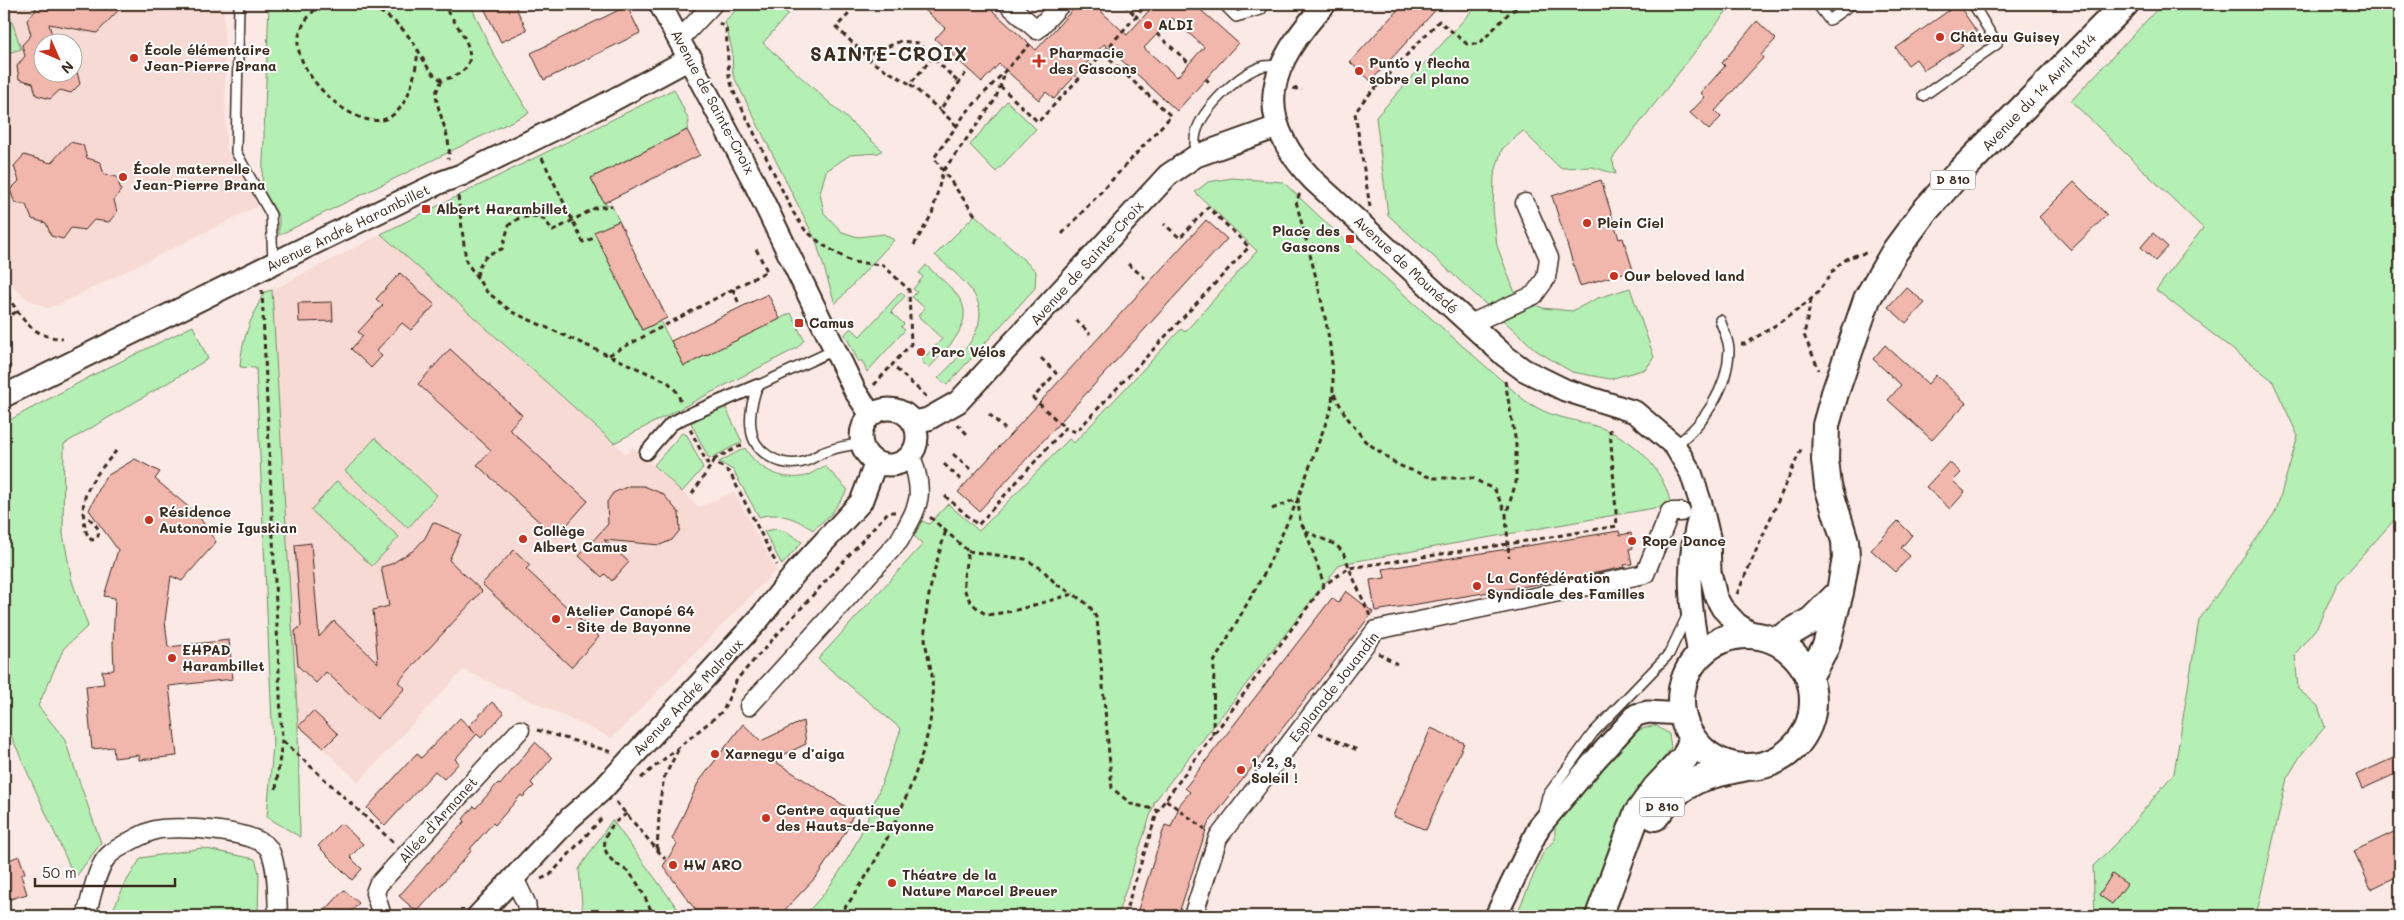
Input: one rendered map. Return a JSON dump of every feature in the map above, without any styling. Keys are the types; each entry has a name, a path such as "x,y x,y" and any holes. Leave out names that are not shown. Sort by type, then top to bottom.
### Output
{"main road":[{"name":"Avenue du 14 Avril 1814","path":"1809,678 1826,646 1845,571 1845,540 1828,486 1825,460 1826,425 1867,299 1895,251 1923,213 1956,176 2125,4"},
{"path":"1765,638 1812,620 1840,592"},
{"path":"1736,635 1765,638 1798,659 1809,678 1813,695 1813,711 1806,731 1795,746 1781,758 1764,765 1746,767 1726,764 1707,754 1693,740 1682,714 1681,697 1684,679 1699,654 1719,641 1736,635"},
{"name":"D 810","path":"1599,916 1637,814 1656,788 1685,757 1693,740"},
{"name":"D 810","path":"1611,888 1652,820 1668,798 1690,782 1714,773 1746,767"}],"street":[{"name":"Avenue de Sainte-Croix","path":"660,4 691,58 754,182 855,391 871,415"},
{"path":"680,39 713,4"},
{"path":"1008,4 1037,30 1061,4"},
{"name":"Avenue de Mounédé","path":"1325,4 1303,27 1280,65 1275,86 1277,127 1287,150 1313,180 1505,356 1524,370 1565,390 1635,412 1675,446 1691,473 1691,511 1709,537 1710,572 1716,597 1722,608 1737,624 1765,638"},
{"name":"Avenue André Harambillet","path":"4,396 273,264 454,185 691,58"},
{"name":"Avenue de Sainte-Croix","path":"914,422 928,419 958,402 1168,175 1196,156 1277,127"},
{"path":"1470,324 1534,296 1546,278 1549,258 1525,202"},
{"path":"646,453 671,424 684,416 757,386"},
{"path":"889,408 899,410 914,422 918,439 911,456 895,465 876,462 867,454 862,444 862,428 871,415 889,408"},
{"path":"749,706 900,541 920,498 919,481 911,456"},
{"name":"Avenue André Malraux","path":"478,916 517,885 570,818 588,804 631,759 760,619 797,571 861,502 876,462"},
{"path":"1691,511 1690,609 1699,654"},
{"name":"Esplanade Jouandin","path":"1193,916 1218,838 1376,630 1645,574 1670,512 1691,511"},
{"path":"1496,916 1539,827 1566,793 1636,716 1648,712 1682,714"},
{"name":"Allée d'Armanet","path":"382,916 376,893 378,885 520,730"},
{"path":"86,916 99,869 108,856 155,830 189,830 238,834 254,838 268,847 273,858 278,916"},
{"path":"517,885 526,903 528,916"}],"lane":[{"path":"239,4 236,152 271,215 273,264"},
{"path":"1223,4 1236,17 1261,10 1266,4"},
{"path":"1817,4 1829,20 1852,4"},
{"path":"1923,96 1997,44 1973,4"},
{"path":"1196,156 1195,134 1200,121 1223,94 1251,72 1264,66 1280,65"},
{"path":"1675,446 1701,423 1718,394 1729,349 1720,320"},
{"path":"834,350 757,386 751,410 751,430 763,452 784,463 802,462 842,446 862,444"},
{"path":"1539,827 1547,796 1594,732 1668,654 1710,572"}],"path":[{"path":"322,4 308,16 302,27 298,42 301,58 307,72 333,102 363,120 382,120 394,114 411,90 416,75 418,50"},
{"path":"363,4 390,16 418,50 428,68 442,80"},
{"path":"442,4 468,42 470,56 468,66 460,73 442,80 436,93 450,155 447,160 463,228 466,261 486,291 512,312 668,382 678,392 684,416 707,463 754,438"},
{"path":"1124,4 1138,18"},
{"path":"1000,86 1038,122 1108,47 1110,49 1106,54 1104,52 1138,18 1147,4"},
{"path":"1371,210 1355,113 1364,100 1438,21 1467,44 1479,44 1510,12 1524,4"},
{"path":"848,14 836,27 872,62 910,84 958,126"},
{"path":"718,22 726,28 729,77 734,92 793,212 805,230 822,245 852,262 883,265 909,290 911,344 877,381"},
{"path":"975,215 934,158 958,126 1033,41 1037,30"},
{"path":"1157,34 1189,64"},
{"path":"859,49 872,54 901,42 918,43 959,83"},
{"path":"1062,234 1171,116 1102,53"},
{"path":"910,84 933,57"},
{"path":"940,110 968,70"},
{"path":"914,245 932,214 943,171 995,100 1006,70"},
{"path":"1117,77 1122,71"},
{"path":"1206,79 1209,82"},
{"path":"541,155 571,221 584,242 597,237"},
{"path":"1212,734 1214,662 1265,572 1298,498 1331,409 1334,394 1330,344 1296,202 1302,190"},
{"path":"477,277 479,263 489,253 502,249 509,225 519,218 535,216 545,220 553,231 595,208 612,206"},
{"path":"1041,358 1056,373 1033,398 1065,428 1076,432 1249,247 1208,207 1180,238 1164,224"},
{"path":"609,355 766,271 756,249"},
{"path":"1741,344 1745,344 1785,319 1812,299 1842,260 1861,253 1895,251"},
{"path":"1128,264 1145,278"},
{"path":"4,287 16,312 45,336 63,338"},
{"path":"262,289 282,740 276,788"},
{"path":"733,289 739,304"},
{"path":"1812,299 1804,335 1829,393 1835,393"},
{"path":"4,319 16,312"},
{"path":"1076,320 1090,334"},
{"path":"892,365 902,375"},
{"path":"1505,380 1516,443 1516,482 1506,515"},
{"path":"1334,394 1346,416 1365,441 1398,465 1432,478 1472,478 1495,490 1506,515 1510,558"},
{"path":"989,414 1005,429"},
{"path":"953,421 969,436"},
{"path":"946,496 978,525 1065,428"},
{"path":"1124,916 1158,810 1212,734 1324,585 1350,568 1617,526 1610,429"},
{"path":"1722,608 1735,599 1803,445"},
{"path":"82,512 99,528 100,533 97,538 92,540 86,534 82,512 81,506 88,486 116,451"},
{"path":"953,454 970,469"},
{"path":"692,494 714,460"},
{"path":"714,460 730,474 780,570"},
{"path":"944,464 961,480"},
{"path":"1272,509 1298,498"},
{"path":"1298,498 1300,522 1306,531 1324,585"},
{"path":"634,783 723,711 737,679 888,512 916,510"},
{"path":"934,519 968,551 1025,559 1042,569 1056,584 1089,605 1097,619 1112,788 1131,804 1158,810"},
{"path":"838,916 853,899 871,869 901,806 922,751 930,721 932,678 924,633 931,582 946,530"},
{"path":"1306,531 1320,539 1337,544 1345,553 1376,630"},
{"path":"968,551 965,593 971,604 988,615 1013,611 1073,594"},
{"path":"1303,726 1358,750"},
{"path":"520,730 535,729 613,752"},
{"path":"282,740 406,855"},
{"path":"657,850 660,800 664,778 679,747"},
{"path":"612,806 620,796"},
{"path":"1166,800 1218,838"},
{"path":"616,801 665,859"},
{"path":"627,814 613,824 606,833 604,845 609,858 632,875 654,916"},
{"path":"517,885 550,875 604,816"}],"shaded area":[{"name":"École maternelle Jean-Pierre Brana","path":"4,4 224,4 226,148 258,206 58,305 47,308 27,299 10,283 4,270"},
{"name":"Collège Albert Camus","path":"381,234 626,454 633,447 699,507 734,492 776,570 612,738 463,670 359,782 298,726 272,290"}],"green space":[{"path":"269,4 470,4 493,53 529,113 279,235 279,217 262,187"},
{"path":"742,4 779,4 788,14 763,43 882,150 879,153 850,155 826,171 820,193 824,213 842,232 858,237 884,234 894,240 835,304 816,241 733,75 732,50 725,21"},
{"path":"1478,4 1732,4 1612,159 1616,174 1592,167 1560,168 1523,131 1502,149 1494,176 1493,209 1497,246 1517,298 1543,308 1572,311 1598,298 1630,288 1654,357 1646,369 1610,379 1572,372 1537,351 1388,215 1376,117"},
{"path":"2162,4 2400,4 2400,518 2395,519 2337,584 2317,627 2295,654 2298,689 2318,706 2325,727 2301,755 2287,778 2256,916 2095,916 2093,866 2120,839 2174,773 2199,620 2276,511 2298,436 2272,380 2156,290 2203,228 2071,101"},
{"path":"8,9 21,49 4,54 4,11"},
{"path":"674,89 689,121 687,130 591,178 604,203 612,206 619,221 595,232 642,330 660,321 684,366 791,313 804,340 797,348 614,443 381,234"},
{"path":"1007,101 1036,129 996,172 970,145"},
{"path":"1232,178 1283,182 1373,267 1524,400 1551,414 1606,430 1624,439 1643,454 1658,472 1671,505 1340,564 1155,801 1117,916 803,916 837,876 851,853 874,804 901,729 818,659 923,544 914,536 922,521 929,524 948,504 979,531 1069,439 1074,443 1181,329 1185,332 1257,251 1195,192 1208,182"},
{"path":"975,215 1036,271 1035,288 947,385 938,378 956,360 973,338 978,327 980,315 978,302 971,290 935,255"},
{"path":"926,265 957,295 963,305 964,315 957,335 929,368 921,361 942,339 918,316 925,308 912,297 917,292 913,289 923,277 919,273"},
{"path":"272,290 298,726 300,837 267,817 273,745 256,368 240,367 245,337 251,320 264,292"},
{"path":"901,292 905,296 891,312 904,324 901,327 905,330 867,372 862,361 858,361 845,334 851,328 860,336"},
{"path":"193,326 208,359 64,444 63,534 72,581 88,626 64,648 38,706 64,738 101,843 75,878 4,720 4,423 97,373"},
{"path":"722,405 725,406 742,442 711,458 708,457 691,423"},
{"path":"682,433 687,435 703,468 682,492 654,465"},
{"path":"375,438 437,495 408,528 345,471"},
{"path":"745,448 761,466 768,471 784,476 804,476 825,466 848,490 831,514 813,530 801,522 788,517 766,515 759,517 733,470 719,462"},
{"path":"337,481 399,537 372,566 311,510"},
{"path":"776,529 787,532 802,542 782,565 764,531"},
{"path":"1655,725 1669,734 1671,748 1655,770 1659,774 1588,916 1516,916 1543,853 1555,839 1555,824 1632,732"},
{"path":"612,820 683,916 583,916 579,869"},
{"path":"202,848 255,859 259,873 258,916 110,916 126,882 141,858"}],"building":[{"path":"34,4 124,4 97,33 49,24 51,32 32,32 32,82 80,82 80,84 71,93 60,90 50,99 36,95 33,83 19,79 17,66 25,56 22,45 31,35 27,20 36,10"},
{"path":"482,4 514,4 527,30 501,42"},
{"path":"918,4 985,4 1036,50 1078,4 1093,4 1127,35 1155,4 1194,4 1238,43 1177,111 1104,44 1054,99 1046,92 1039,100 999,64 982,82 935,39 945,28","holes":["1172,18 1204,47 1177,77 1144,48"]},
{"path":"1403,4 1441,4 1371,81 1350,62"},
{"name":"Château Guisey","path":"1958,4 1977,32 1961,43 1963,46 1924,70 1916,59 1908,65 1896,48"},
{"path":"627,6 640,33 544,80 531,53"},
{"path":"1757,21 1776,39 1761,55 1763,58 1715,111 1721,117 1709,130 1690,113 1705,97 1701,93 1725,66 1722,63"},
{"path":"687,130 700,155 604,203 591,178"},
{"path":"70,142 83,145 87,158 100,162 104,174 117,177 121,190 114,200 117,212 109,222 94,220 85,230 71,228 63,239 51,236 46,223 32,219 26,205 15,203 10,190 19,181 14,166 24,155 51,163"},
{"name":"Plein Ciel","path":"1601,180 1619,239 1623,238 1633,270 1580,286 1552,196"},
{"path":"2074,182 2107,215 2071,250 2039,217"},
{"path":"1206,220 1227,239 979,511 958,492"},
{"path":"619,221 667,318 642,330 594,232"},
{"path":"2153,233 2168,247 2155,261 2141,247"},
{"path":"400,273 435,305 411,330 402,323 376,351 382,356 371,368 351,349 363,336 358,332 383,305 376,299"},
{"path":"1906,287 1925,303 1906,323 1888,307"},
{"path":"768,294 780,319 684,366 671,341"},
{"path":"332,302 333,321 299,322 298,303"},
{"path":"1885,345 1928,384 1936,375 1966,403 1932,440 1888,400 1901,385 1873,359"},
{"path":"450,349 522,415 509,429 588,501 556,537 477,465 491,450 418,384"},
{"name":"EHPAD Harambillet","path":"135,459 160,472 155,479 198,515 216,542 182,581 171,576 165,621 168,647 229,640 233,679 169,686 177,756 139,760 139,755 114,758 113,747 92,749 86,686 104,684 102,671 114,670 115,598 104,596 118,550 89,510 105,477"},
{"path":"1949,462 1961,473 1953,481 1965,492 1950,509 1926,487"},
{"path":"629,486 644,486 663,494 679,513 680,530 672,540 660,545 604,540 629,562 612,581 605,574 602,577 579,556 608,524 607,502 613,493"},
{"path":"1898,521 1912,535 1901,548 1910,556 1896,572 1871,550"},
{"path":"433,522 461,534 449,560 482,591 398,682 405,688 377,719 326,672 316,683 298,666 295,631 301,626 295,545 311,543 319,637 334,621 378,663 373,610 389,606 381,567 391,564 414,550 425,538"},
{"path":"1619,531 1620,535 1631,533 1633,548 1629,549 1632,564 1624,565 1625,567 1562,580 1375,611 1370,580 1385,578 1383,569"},
{"path":"514,550 530,565 526,569 599,637 571,667 482,584"},
{"path":"1346,591 1373,612 1208,824 1178,916 1136,916 1165,825 1171,827 1180,804 1190,792 1185,788 1332,598 1338,603"},
{"path":"492,702 504,713 481,738 469,726"},
{"path":"313,711 338,734 324,748 299,726"},
{"path":"460,718 477,734 455,759 459,763 444,779 435,771 385,826 367,808 417,753 421,758"},
{"name":"Centre aquatique des Hauts-de-Bayonne","path":"803,721 806,744 773,760 854,812 845,833 817,876 779,916 700,916 663,866 677,844 672,839 698,783 743,724 761,741"},
{"path":"1431,728 1464,743 1426,830 1393,816"},
{"path":"535,742 552,758 531,783 534,786 523,797 521,795 495,825 493,823 470,849 472,850 417,912 399,896 465,821 463,819 474,806 476,808 498,783 500,785"},
{"path":"2400,755 2400,772 2362,789 2356,775"},
{"path":"341,823 363,844 350,857 362,869 352,880 318,846"},
{"path":"2400,829 2400,875 2371,889 2354,851"},
{"path":"19,856 25,873 21,875 27,894 4,901 4,862"},
{"path":"2112,874 2127,884 2112,904 2099,895"},
{"path":"344,890 359,903 347,916 320,916"}],"place":[{"name":"ALDI","path":"1148,25"},
{"name":"Château Guisey","path":"1940,37"},
{"name":"École élémentaire Jean-Pierre Brana","path":"134,58"},
{"name":"Pharmacie des Gascons","path":"1039,61"},
{"name":"Punto y flecha sobre el plano","path":"1359,71"},
{"name":"École maternelle Jean-Pierre Brana","path":"123,177"},
{"name":"Albert Harambillet","path":"426,209"},
{"name":"Plein Ciel","path":"1587,223"},
{"name":"Place des Gascons","path":"1350,239"},
{"name":"Our beloved land","path":"1614,276"},
{"name":"Camus","path":"799,323"},
{"name":"Parc Vélos","path":"921,352"},
{"name":"Résidence Autonomie Iguskian","path":"149,520"},
{"name":"Collège Albert Camus","path":"523,539"},
{"name":"Rope Dance","path":"1632,541"},
{"name":"La Confédération Syndicale des Familles","path":"1477,586"},
{"name":"Atelier Canopé 64 - Site de Bayonne","path":"556,619"},
{"name":"EHPAD Harambillet","path":"172,658"},
{"name":"Xarnegu e d’aiga","path":"715,754"},
{"name":"1, 2, 3, Soleil !","path":"1241,770"},
{"name":"Centre aquatique des Hauts-de-Bayonne","path":"766,818"},
{"name":"HW ARO","path":"673,865"},
{"name":"Théatre de la Nature Marcel Breuer","path":"892,883"}],"district":[{"name":"SAINTE-CROIX","path":"889,54"}]}
